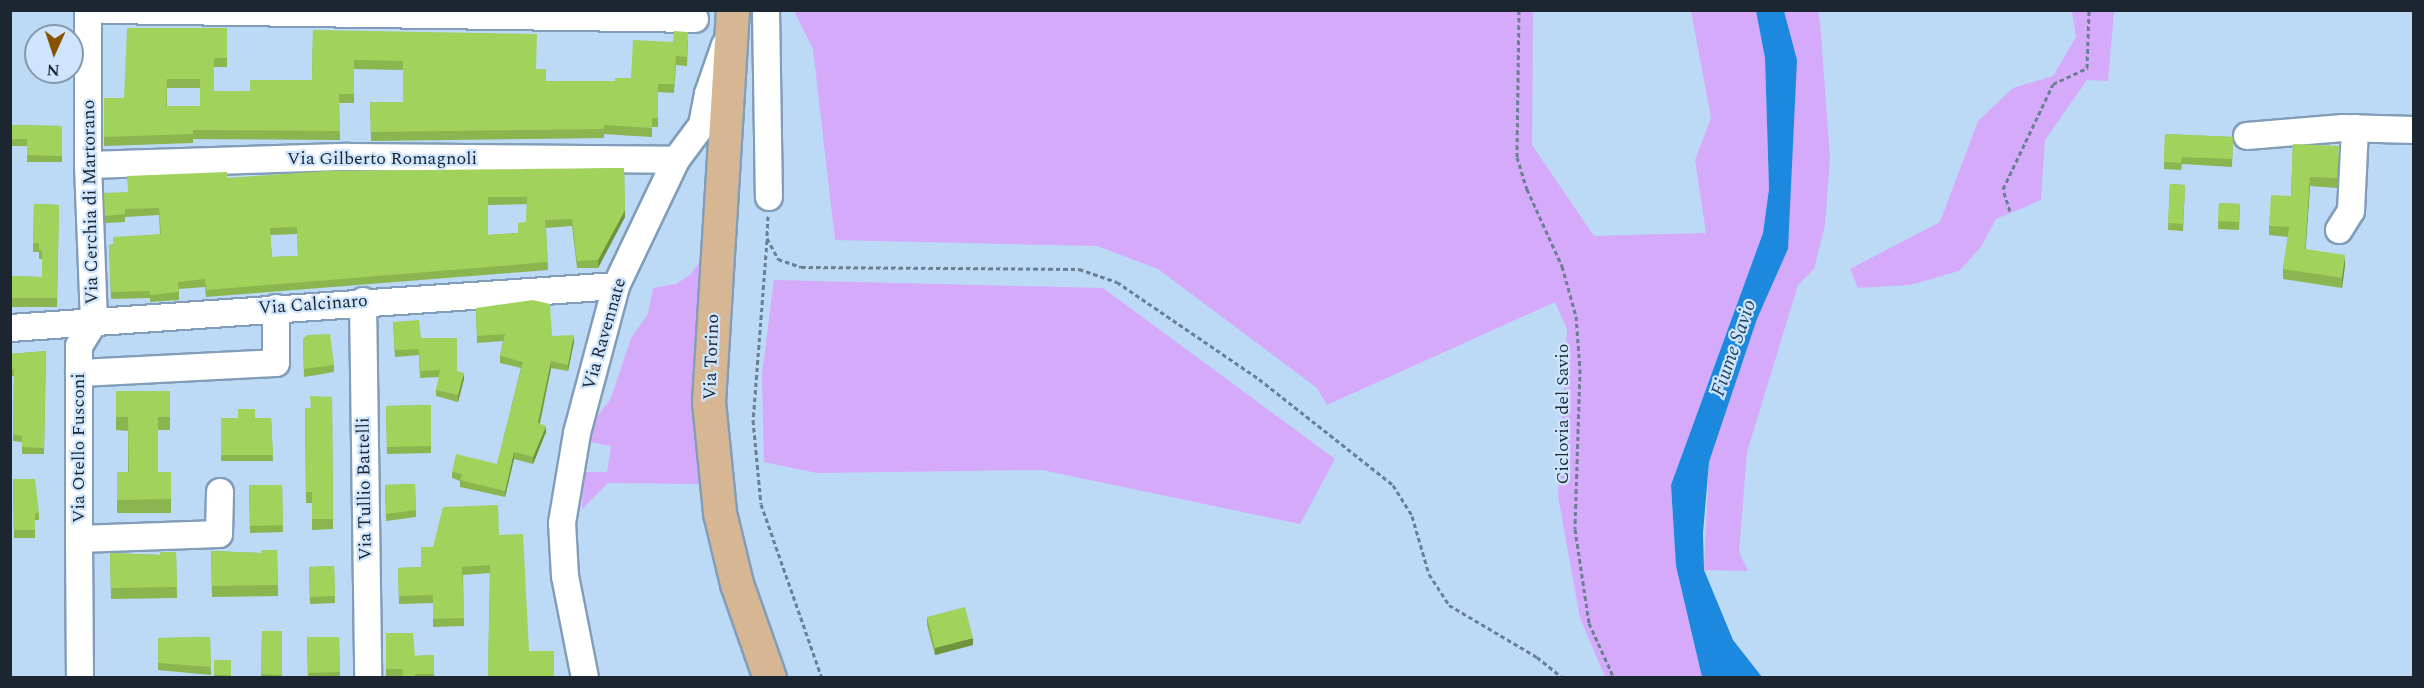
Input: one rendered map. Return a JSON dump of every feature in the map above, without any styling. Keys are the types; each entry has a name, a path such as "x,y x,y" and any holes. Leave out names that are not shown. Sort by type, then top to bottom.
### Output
{"main road":[{"name":"Via Torino","path":"732,19 709,402 720,513 737,584 770,678"}],"street":[{"name":"Via Cerchia di Martorano","path":"88,10 88,165 94,322"},
{"path":"105,10 695,19"},
{"path":"766,10 769,197"},
{"name":"Via Ravennate","path":"585,678 565,576 562,523 577,433 616,286 676,160 702,125 708,94 732,19"},
{"path":"2247,136 2355,128 2414,130"},
{"path":"2339,230 2351,212 2355,128"},
{"name":"Via Gilberto Romagnoli","path":"88,165 348,157 676,160"},
{"name":"Via Calcinaro","path":"10,328 363,301 616,286"},
{"name":"Via Tullio Battelli","path":"363,301 368,678"},
{"path":"79,373 276,363 276,308"},
{"name":"Via Otello Fusconi","path":"94,322 79,346 79,539 219,534 220,492"},
{"path":"79,539 80,678"}],"path":[{"name":"Ciclovia del Savio","path":"1519,10 1517,157 1527,189 1562,266 1576,316 1580,369 1575,529 1589,623 1614,678"},
{"path":"2010,211 2003,189 2052,84 2087,68 2089,10"},
{"path":"769,197 753,420 760,504 822,678"},
{"path":"767,238 778,259 801,267 1080,269 1117,282 1259,379 1393,484 1412,516 1429,574 1449,605 1536,657 1563,678"}],"shaded area":[{"path":"794,11 1533,11 1532,145 1594,236 1706,233 1695,160 1711,118 1691,11 1756,11 1765,57 1769,189 1763,233 1671,485 1676,566 1702,677 1605,677 1580,618 1558,496 1567,329 1555,302 1327,405 1317,388 1158,269 1097,246 835,240 813,49"},
{"path":"1784,11 1818,11 1830,157 1825,225 1814,269 1798,285 1747,452 1739,552 1748,571 1704,570 1709,462 1757,319 1788,249"},
{"path":"2072,11 2114,11 2108,81 2087,80 2045,140 2041,200 1996,219 1981,247 1959,271 1910,285 1858,288 1850,269 1940,222 1978,121 2013,88 2053,76 2076,37"},
{"path":"704,256 695,434 701,484 608,483 582,509 584,472 607,472 611,446 591,442 595,420 611,398 631,338 648,314 653,288 676,284 690,275"},
{"path":"774,280 1103,288 1335,459 1300,524 1042,470 817,473 764,462 762,375"}],"water":[{"name":"Fiume Savio","path":"1756,11 1784,11 1797,60 1788,249 1757,319 1709,462 1703,533 1704,570 1733,640 1762,677 1702,677 1676,566 1671,485 1763,233 1769,189 1765,58"}],"building":[{"path":"127,28 227,28 227,58 214,58 214,91 250,91 250,80 312,80 313,30 537,34 536,69 546,69 546,81 615,81 615,78 631,78 633,40 673,42 674,31 688,32 687,57 676,56 674,84 658,84 658,118 652,118 652,128 604,125 604,129 371,132 370,102 403,102 403,61 354,60 354,94 339,94 340,131 193,130 193,134 104,137 104,98 124,98","holes":["167,79 200,79 200,106 166,106"]},
{"path":"12,125 62,126 62,156 27,155 27,139 12,139"},
{"path":"2165,134 2233,137 2232,159 2182,157 2181,163 2164,162"},
{"path":"2293,144 2339,146 2337,178 2310,177 2305,249 2345,255 2342,278 2283,269 2289,227 2269,226 2271,195 2291,196"},
{"path":"624,168 625,210 598,260 577,261 572,219 545,220 548,262 206,290 205,279 178,282 179,292 150,295 150,291 111,292 109,245 113,245 113,237 161,234 159,208 125,209 125,214 105,216 104,193 128,192 127,176 227,172 227,178 327,171","holes":["488,197 527,197 526,222 518,223 518,233 488,235","297,227 298,256 272,257 270,228"]},
{"path":"2170,184 2185,185 2183,224 2168,223"},
{"path":"2219,203 2240,204 2239,222 2218,221"},
{"path":"34,204 59,205 57,298 10,298 10,276 42,277 42,250 39,250 39,243 33,243"},
{"path":"533,300 550,304 552,336 574,335 568,365 551,361 538,423 546,426 533,457 514,452 505,491 460,480 462,474 452,472 456,454 497,464 523,362 500,356 505,334 477,336 476,308"},
{"path":"419,320 421,338 457,338 457,371 464,373 458,395 436,390 440,370 420,371 419,349 395,350 393,322"},
{"path":"330,334 334,365 304,369 303,339 307,335"},
{"path":"46,351 44,448 22,447 22,436 13,434 14,369 10,369 10,354"},
{"path":"116,391 170,391 170,417 158,417 158,472 171,472 171,499 117,500 117,472 129,472 128,417 116,417"},
{"path":"310,396 332,397 333,519 312,519 312,492 306,492 305,408 311,408"},
{"path":"431,405 431,446 387,447 386,406"},
{"path":"238,409 255,409 255,418 271,418 273,455 221,455 221,418 238,418"},
{"path":"13,479 35,479 39,513 35,513 35,530 14,530"},
{"path":"415,484 416,510 386,514 385,485"},
{"path":"249,485 282,485 283,525 250,526"},
{"path":"498,505 499,535 523,534 529,651 554,651 554,678 488,677 490,565 462,567 464,618 433,619 433,595 399,596 398,568 421,567 421,547 433,547 443,507"},
{"path":"261,550 277,550 278,585 212,586 211,551 262,553"},
{"path":"160,552 176,552 177,587 111,588 110,553 160,555"},
{"path":"334,566 335,596 310,597 309,567"},
{"path":"965,607 973,638 935,648 927,617"},
{"path":"262,631 282,631 282,675 261,674"},
{"path":"386,633 413,633 415,656 434,655 434,674 415,674 415,678 402,678 403,669 386,669"},
{"path":"210,637 211,667 158,663 158,638"},
{"path":"307,637 339,637 340,672 308,673"},
{"path":"214,660 231,660 231,675 214,675"}]}
